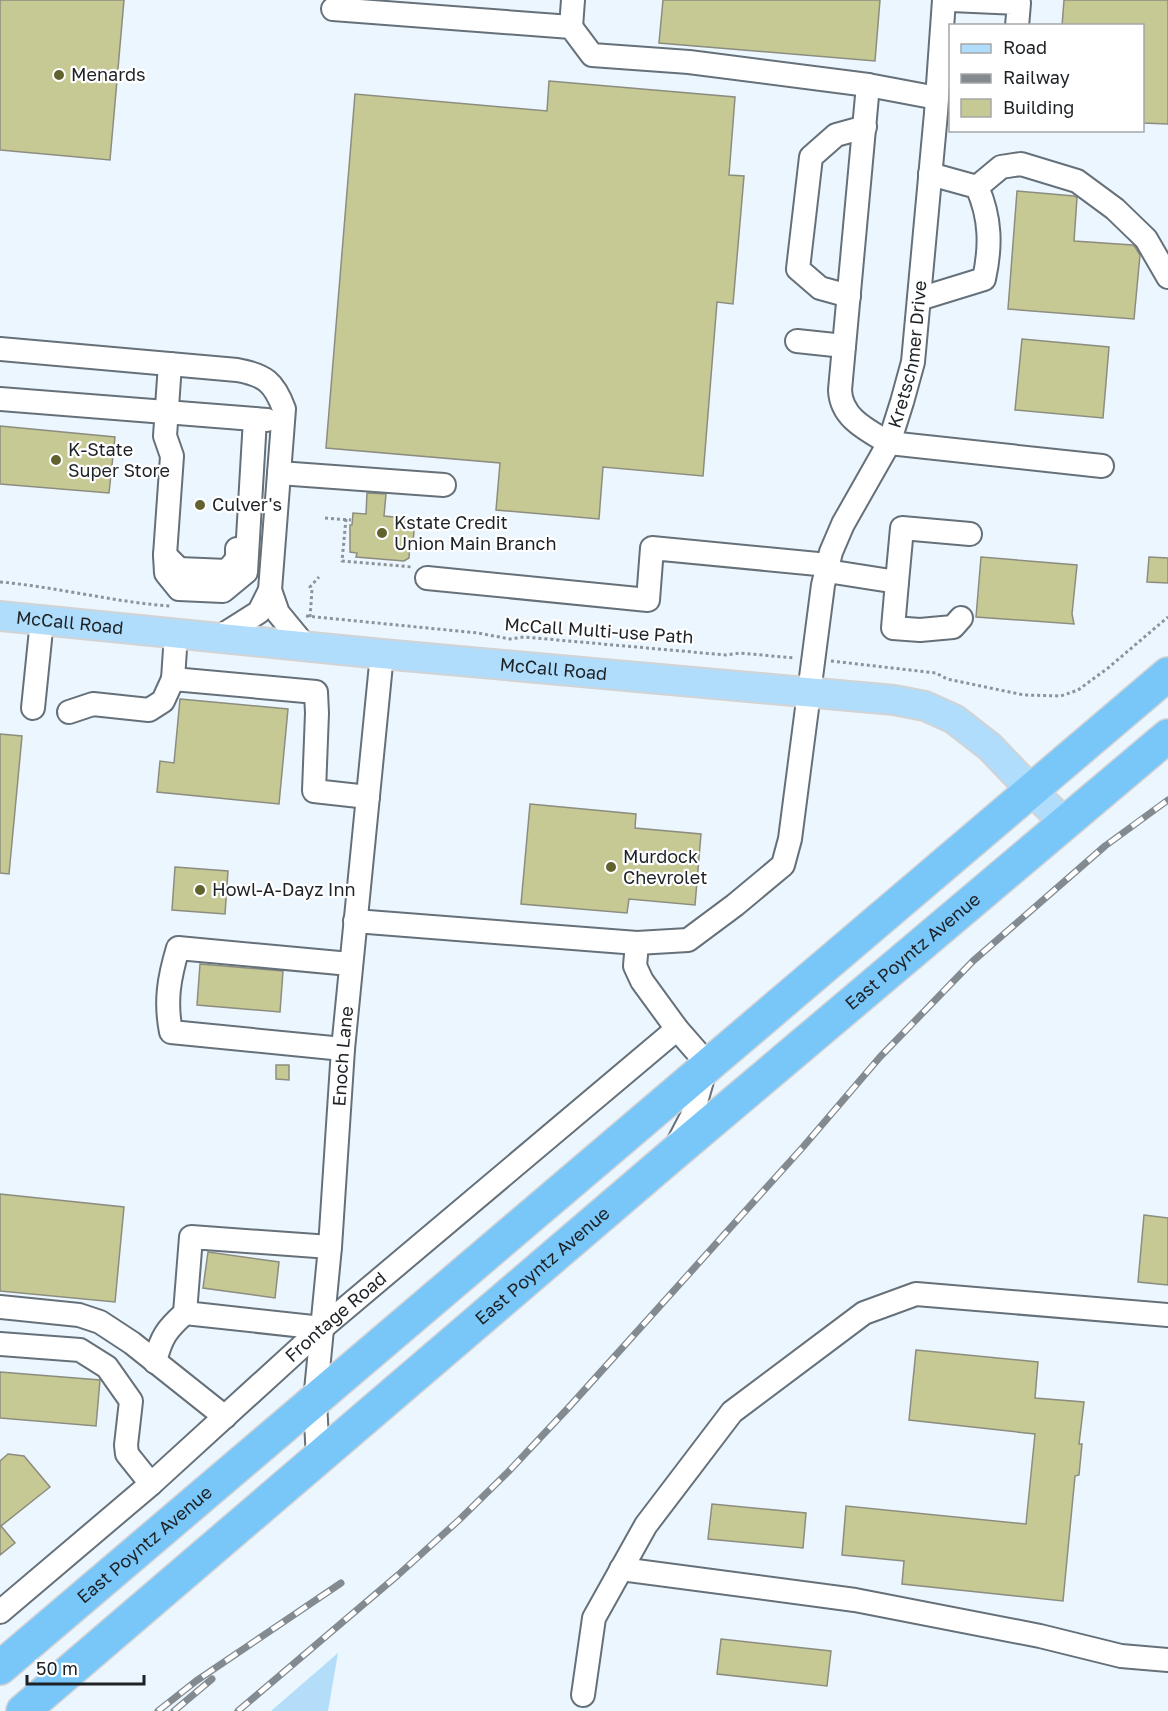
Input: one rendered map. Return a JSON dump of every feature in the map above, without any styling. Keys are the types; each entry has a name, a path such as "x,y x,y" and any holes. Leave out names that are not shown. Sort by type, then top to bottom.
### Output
{"highway":[{"name":"East Poyntz Avenue","path":"0,1668 1168,674"},
{"name":"East Poyntz Avenue","path":"23,1711 672,1155 1168,736"}],"main road":[{"name":"McCall Road","path":"0,616 306,647 894,700 925,706 954,719 990,747 1065,823"}],"street":[{"path":"573,0 571,27 592,55 689,62 868,86 937,98"},
{"name":"Kretschmer Drive","path":"355,921 638,943 688,940 783,865 790,839 811,692 823,585 843,524 889,443 913,362 944,0"},
{"path":"951,0 1019,10"},
{"path":"333,9 571,27"},
{"path":"868,86 840,390 845,410 862,427 889,443 1101,466"},
{"path":"849,296 820,288 798,269 811,157 836,135 865,127"},
{"path":"977,187 1001,167 1022,164 1077,181 1115,209 1146,239 1168,276"},
{"path":"930,174 977,187"},
{"path":"919,299 984,279 988,260 989,226 985,205 977,187"},
{"path":"797,341 844,346"},
{"path":"0,349 249,372 270,382 278,393 284,409 270,590 259,612 218,638"},
{"path":"0,399 166,412 261,419 252,450 246,572 223,591 179,589 166,573 165,555 172,456 165,436 166,412 170,364"},
{"path":"279,473 444,485"},
{"path":"961,618 953,627 920,630 893,628 902,528 970,534"},
{"path":"423,573 648,600 652,548 828,568 897,582"},
{"path":"270,590 278,613 306,647"},
{"path":"33,708 42,620"},
{"path":"69,712 93,704 149,710 163,701 172,679 176,634"},
{"name":"Enoch Lane","path":"318,1460 315,1401 330,1247 342,1049 382,654"},
{"path":"172,679 316,692 314,791 368,796"},
{"path":"638,943 635,966 642,981 677,1029 698,1053 705,1070 692,1116 672,1155"},
{"path":"342,1049 171,1032 166,1010 171,972 178,948 350,964"},
{"name":"Frontage Road","path":"0,1612 151,1484 322,1328 677,1029"},
{"path":"155,1362 160,1341 169,1328 185,1313 190,1238 330,1247"},
{"path":"583,1695 594,1618 646,1525 732,1412 864,1313 916,1294 1168,1315"},
{"path":"0,1307 79,1315 100,1322 132,1343 225,1417"},
{"path":"185,1313 322,1328"},
{"path":"0,1344 80,1350 107,1367 131,1401 127,1454 151,1484"},
{"path":"621,1569 855,1600 1040,1636 1121,1656 1168,1660"}],"path":[{"path":"325,518 351,520"},
{"path":"346,519 342,561 423,573"},
{"path":"310,617 312,590 310,587 319,577"},
{"path":"0,582 131,603 178,606"},
{"name":"McCall Multi-use Path","path":"278,613 478,633 510,639 525,637 726,655 740,653 852,662 936,673 947,679 1024,695 1061,696 1078,690 1108,668 1168,617"}],"shaded area":[{"path":"338,1653 328,1711 271,1711"}],"building":[{"name":"Menards","path":"0,0 124,0 110,160 0,150"},
{"path":"663,0 880,0 875,61 659,43"},
{"path":"1064,0 1168,0 1168,124 1144,123 1144,24 1062,24"},
{"path":"549,81 735,97 729,175 744,176 733,304 717,302 703,476 603,467 599,519 496,510 500,463 326,448 355,94 547,111"},
{"path":"1017,191 1077,198 1074,241 1135,247 1140,255 1134,319 1008,309"},
{"path":"1022,339 1109,347 1103,418 1015,410"},
{"name":"K-State Super Store","path":"0,426 115,437 109,493 0,484"},
{"name":"Kstate Credit Union Main Branch","path":"367,493 386,494 384,516 415,519 413,543 410,542 409,558 404,561 356,557 357,553 350,552 350,525 352,525 353,513 366,514"},
{"path":"981,557 1077,565 1072,614 1074,624 976,617"},
{"path":"1149,557 1168,558 1168,583 1147,582"},
{"path":"180,699 288,709 279,804 157,792 160,761 174,763"},
{"path":"0,734 22,736 9,874 0,873"},
{"name":"Murdock Chevrolet","path":"530,804 636,814 635,828 701,834 695,905 629,899 627,913 521,904"},
{"name":"Howl-A-Dayz Inn","path":"175,867 228,871 225,914 172,910"},
{"path":"200,964 283,971 280,1012 197,1005"},
{"path":"276,1065 289,1065 289,1080 276,1079"},
{"path":"0,1194 124,1207 115,1302 0,1291"},
{"path":"1144,1215 1168,1218 1168,1285 1138,1282"},
{"path":"208,1252 279,1262 275,1298 203,1288"},
{"path":"916,1350 1038,1362 1035,1398 1084,1402 1079,1444 1082,1444 1079,1475 1075,1476 1063,1601 902,1584 904,1561 842,1555 846,1506 1026,1524 1035,1434 909,1420"},
{"path":"0,1372 100,1380 96,1426 0,1418"},
{"path":"8,1454 24,1456 50,1487 1,1526 15,1543 0,1555 0,1461"},
{"path":"712,1504 806,1513 803,1548 708,1539"},
{"path":"721,1639 831,1651 827,1686 717,1674"}],"railway":[{"path":"238,1711 398,1575 508,1472 803,1147 880,1057 973,961 1105,846 1168,800"},
{"path":"158,1711 196,1681 341,1583"},
{"path":"174,1711 212,1679"}],"place":[{"name":"Menards","path":"59,75"},
{"name":"K-State Super Store","path":"56,460"},
{"name":"Culver's","path":"200,505"},
{"name":"Kstate Credit Union Main Branch","path":"382,533"},
{"name":"Murdock Chevrolet","path":"611,867"},
{"name":"Howl-A-Dayz Inn","path":"200,890"}]}
